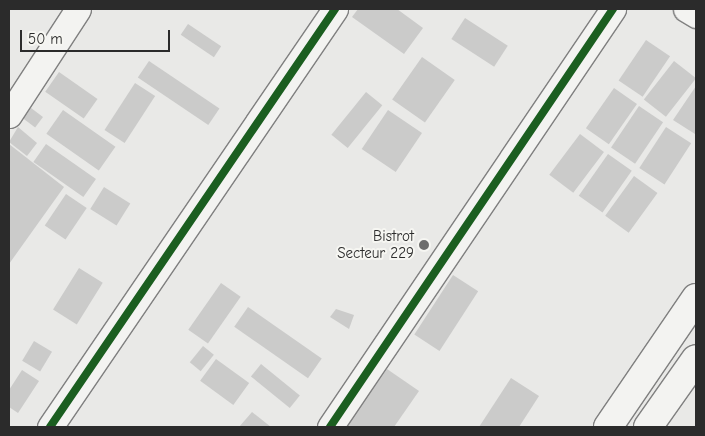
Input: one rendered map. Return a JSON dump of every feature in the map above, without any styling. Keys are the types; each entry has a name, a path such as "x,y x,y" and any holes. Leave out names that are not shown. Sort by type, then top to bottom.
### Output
{"highway":[{"path":"608,427 696,298"},
{"path":"648,427 696,359"}],"street":[{"path":"9,115 78,9"},
{"path":"50,427 335,9"},
{"path":"330,427 613,9"},
{"path":"686,9 696,15"}],"building":[{"path":"358,9 397,9 423,28 404,54 352,17"},
{"path":"465,18 508,46 494,67 451,39"},
{"path":"188,24 221,46 214,57 181,35"},
{"path":"646,40 670,56 643,97 619,81"},
{"path":"422,57 455,80 425,123 392,100"},
{"path":"149,61 219,109 208,125 138,78"},
{"path":"674,61 696,78 666,117 644,100"},
{"path":"59,72 98,99 84,119 45,92"},
{"path":"135,83 155,96 125,143 105,130"},
{"path":"696,86 696,132 695,134 673,120"},
{"path":"614,88 637,104 609,144 586,128"},
{"path":"366,92 382,105 348,148 331,135"},
{"path":"639,106 663,122 635,164 611,147"},
{"path":"31,108 43,117 35,127 23,118"},
{"path":"63,110 115,147 99,170 46,134"},
{"path":"388,110 422,133 396,172 362,149"},
{"path":"18,127 37,143 27,156 9,142"},
{"path":"666,127 691,143 664,184 639,168"},
{"path":"580,134 604,152 573,193 549,175"},
{"path":"9,144 64,187 9,264"},
{"path":"46,144 96,179 83,197 33,162"},
{"path":"608,154 632,171 603,212 579,196"},
{"path":"634,176 657,193 629,233 605,216"},
{"path":"104,187 130,203 117,225 90,209"},
{"path":"66,194 87,208 65,239 45,226"},
{"path":"79,268 103,283 77,324 53,310"},
{"path":"453,275 478,291 439,351 414,335"},
{"path":"221,283 241,297 208,343 188,330"},
{"path":"248,307 322,359 308,378 234,327"},
{"path":"336,309 354,315 349,329 330,317"},
{"path":"34,341 52,352 40,372 22,361"},
{"path":"203,346 214,355 201,371 190,362"},
{"path":"216,359 249,383 233,405 200,381"},
{"path":"261,364 300,395 290,408 251,376"},
{"path":"387,369 419,391 394,427 346,427"},
{"path":"22,370 39,381 18,413 9,407 9,390"},
{"path":"511,378 539,396 519,427 479,427"},
{"path":"252,412 271,427 239,427"}],"cycle path":[{"path":"50,427 335,9"},
{"path":"330,427 613,9"}],"place":[{"name":"Bistrot Secteur 229","path":"424,245"}]}
